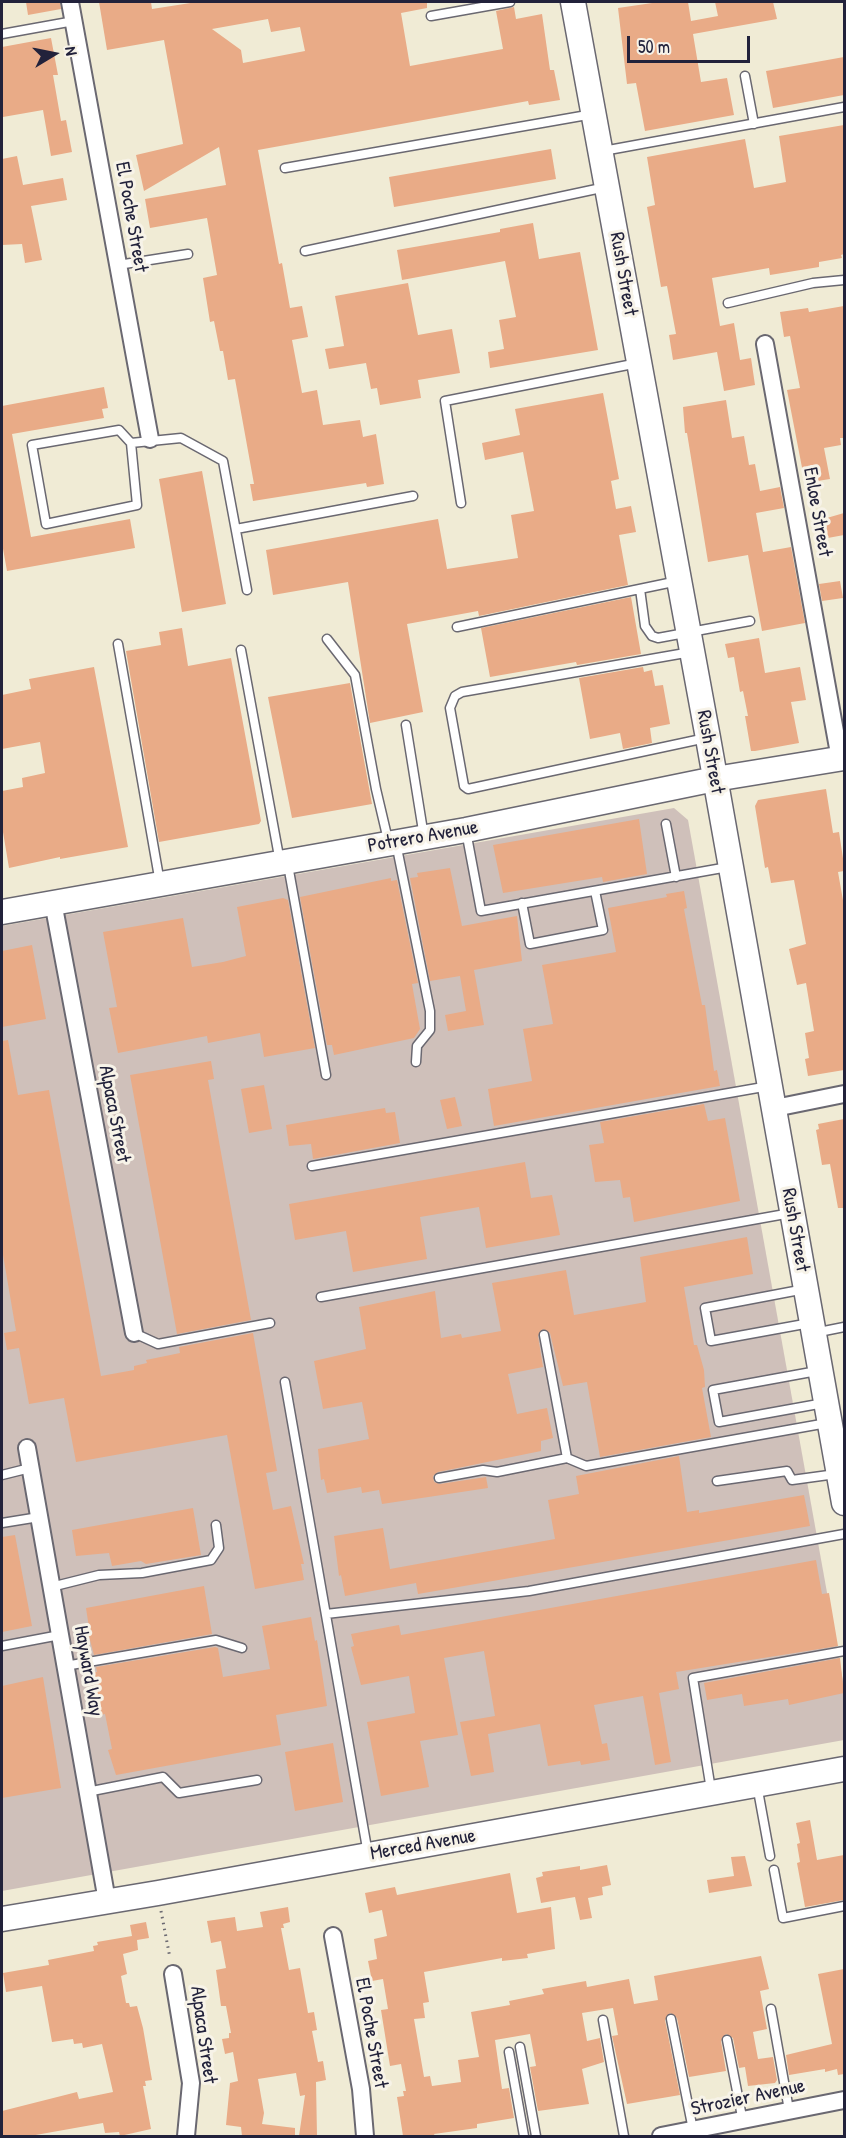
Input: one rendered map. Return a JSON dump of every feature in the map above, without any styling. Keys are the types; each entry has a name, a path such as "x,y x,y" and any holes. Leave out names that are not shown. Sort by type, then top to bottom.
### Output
{"street":[{"name":"El Poche Street","path":"70,2 150,439"},
{"name":"Rush Street","path":"573,2 813,1328 833,1419 844,1503"},
{"name":"Enloe Street","path":"765,344 842,759"},
{"name":"Potrero Avenue","path":"2,912 466,831 715,779 842,759"},
{"name":"Alpaca Street","path":"53,902 134,1333"},
{"path":"772,1097 844,1094"},
{"name":"Hayward Way","path":"27,1448 107,1902"},
{"name":"Merced Avenue","path":"2,1919 844,1769"},
{"name":"El Poche Street","path":"333,1936 361,2090 365,2136"},
{"name":"Alpaca Street","path":"173,1974 191,2083 186,2136"},
{"name":"Strozier Avenue","path":"661,2136 693,2134 789,2110 844,2100"}],"lane":[{"path":"431,16 510,2"},
{"path":"2,34 74,21"},
{"path":"745,76 754,124"},
{"path":"600,151 844,107"},
{"path":"285,168 593,114"},
{"path":"306,251 607,187"},
{"path":"118,265 188,254"},
{"path":"728,303 813,283 844,280"},
{"path":"461,503 445,401 639,363"},
{"path":"119,430 131,443 136,505 46,524 32,446 119,430"},
{"path":"131,443 150,439 181,438 223,461 247,590"},
{"path":"236,529 413,496"},
{"path":"458,627 679,581"},
{"path":"640,589 645,627 652,636 658,639 690,642"},
{"path":"708,738 468,789 464,786 450,708 455,696 560,676 690,642 750,621"},
{"path":"327,639 355,675 376,789 393,843 430,1011 430,1030 417,1046 416,1062"},
{"path":"118,645 160,884"},
{"path":"241,650 326,1075"},
{"path":"406,725 424,838"},
{"path":"666,824 676,877"},
{"path":"466,831 481,911 730,867"},
{"path":"522,903 531,944 603,930 596,891"},
{"path":"312,1166 772,1097"},
{"path":"321,1297 792,1213"},
{"path":"806,1288 705,1308 711,1341 813,1328 844,1327"},
{"path":"134,1333 158,1344 270,1323"},
{"path":"544,1335 567,1458"},
{"path":"821,1370 713,1390 719,1422 833,1419"},
{"path":"285,1382 368,1855"},
{"path":"439,1478 483,1470 497,1472 567,1458 586,1466 833,1419"},
{"path":"2,1475 30,1468"},
{"path":"717,1481 787,1471 792,1480 839,1473"},
{"path":"2,1523 39,1517"},
{"path":"51,1587 99,1575 142,1573 212,1560 219,1548 216,1526"},
{"path":"326,1614 529,1592 844,1534"},
{"path":"2,1646 60,1635"},
{"path":"65,1666 216,1640 242,1648"},
{"path":"712,1793 693,1678 844,1651"},
{"path":"87,1792 164,1777 178,1793 257,1780"},
{"path":"757,1785 770,1856"},
{"path":"774,1870 783,1918 844,1906"},
{"path":"771,2009 789,2110"},
{"path":"672,2019 693,2134"},
{"path":"603,2020 624,2136"},
{"path":"727,2040 743,2122"},
{"path":"520,2047 536,2136"},
{"path":"509,2052 524,2136"}],"path":[{"path":"158,1893 173,1974"}],"shaded area":[{"path":"674,808 688,820 844,1687 844,1740 2,1891 2,926"}],"building":[{"path":"26,2 60,2 61,9 28,15"},
{"path":"99,2 151,2 152,9 197,2 427,2 427,8 401,13 410,66 503,49 496,11 514,7 516,19 542,14 550,70 554,70 560,100 529,105 528,101 258,150 279,264 282,263 290,308 302,306 308,337 292,340 302,393 317,390 323,425 360,420 363,437 376,434 384,484 367,487 366,483 253,501 250,484 254,484 235,379 228,380 223,351 220,351 214,321 210,322 203,278 217,275 207,218 150,228 145,199 226,185 219,147 144,191 136,155 183,144 164,40 107,50","holes":["268,19 271,32 300,27 305,51 243,63 241,50 212,29"]},
{"path":"659,2 688,2 691,21 718,16 715,2 773,2 777,19 693,34 701,82 727,78 734,115 645,131 636,83 627,84 618,8"},
{"path":"51,38 58,75 53,75 61,121 66,120 72,152 51,156 43,110 3,117 2,47"},
{"path":"844,57 844,95 773,108 766,71"},
{"path":"844,125 844,254 841,255 842,258 819,262 819,267 770,275 769,268 712,278 720,326 734,323 740,360 751,358 755,385 724,391 717,352 673,360 669,335 676,334 667,286 661,287 647,207 655,205 647,157 745,139 754,188 786,182 779,136"},
{"path":"551,149 556,179 394,207 389,177"},
{"path":"17,156 23,185 63,178 67,200 31,206 42,260 25,263 22,244 2,245 2,159"},
{"path":"533,223 539,259 580,252 598,350 490,368 488,352 504,349 499,320 516,317 505,261 402,280 397,250 500,232 500,229"},
{"path":"408,283 418,335 452,329 460,373 418,380 421,398 380,405 377,388 371,389 366,363 329,369 325,349 344,346 335,296"},
{"path":"844,306 844,438 840,438 841,445 824,448 830,479 805,483 787,390 800,388 790,336 784,337 780,312 808,308 809,312"},
{"path":"104,387 108,408 102,409 104,418 12,434 31,537 130,519 135,548 7,571 2,543 2,406"},
{"path":"603,393 619,479 611,481 616,509 631,506 636,532 619,535 628,585 479,616 478,611 407,624 423,712 370,723 348,582 273,595 266,550 438,519 447,569 518,558 511,515 534,511 523,452 485,460 482,443 520,435 515,409"},
{"path":"726,400 732,438 744,436 749,465 755,464 760,491 780,487 784,508 756,513 763,552 791,547 805,623 762,631 748,555 708,562 687,433 685,433 683,407"},
{"path":"202,471 226,604 182,612 159,479"},
{"path":"844,513 844,535 817,540 813,522"},
{"path":"840,581 843,598 822,601 819,584"},
{"path":"631,597 641,654 577,665 576,662 490,677 481,628"},
{"path":"182,628 188,666 231,658 261,821 259,824 159,842 126,651 161,645 159,632"},
{"path":"759,638 765,673 800,667 806,700 791,702 799,743 751,751 743,691 740,692 734,657 728,658 725,644"},
{"path":"94,667 128,847 60,859 60,857 9,868 2,826 2,791 23,787 22,778 45,773 40,742 2,749 2,695 31,689 29,679"},
{"path":"643,667 644,672 652,670 655,686 663,685 670,724 650,728 652,743 623,749 620,733 590,739 579,678"},
{"path":"350,683 372,804 292,818 268,697"},
{"path":"826,789 833,833 839,832 844,865 844,871 838,872 844,906 844,1070 808,1076 805,1059 809,1058 805,1033 814,1031 806,983 797,985 789,949 806,944 794,880 771,883 768,867 765,868 755,806 758,800"},
{"path":"639,819 647,874 603,882 602,877 503,893 493,845"},
{"path":"450,868 462,926 517,916 522,961 474,970 484,1025 448,1031 445,1015 466,1011 460,976 430,981 410,878 418,877 417,873"},
{"path":"391,878 391,881 397,880 418,983 412,984 420,1029 414,1038 334,1055 332,1045 327,1045 300,897"},
{"path":"684,891 687,908 684,909 702,1005 705,1005 714,1071 717,1070 720,1086 494,1126 488,1089 532,1081 523,1029 553,1024 542,965 616,952 608,908 667,897 666,894"},
{"path":"283,898 288,900 315,1048 264,1057 260,1033 208,1043 207,1036 118,1053 109,1008 117,1007 103,932 183,918 192,967 223,962 246,956 237,907"},
{"path":"32,945 46,1019 2,1027 2,951"},
{"path":"8,1040 18,1095 49,1090 101,1376 134,1370 134,1366 147,1363 146,1360 180,1353 179,1347 253,1333 277,1471 266,1473 273,1510 291,1506 304,1564 301,1564 304,1580 255,1589 227,1435 76,1462 64,1398 29,1404 19,1348 7,1350 4,1333 16,1331 2,1249 2,1041"},
{"path":"211,1061 214,1079 208,1080 251,1320 177,1334 130,1075"},
{"path":"264,1085 272,1129 249,1133 241,1089"},
{"path":"455,1097 462,1126 447,1129 440,1100"},
{"path":"704,1104 708,1121 725,1118 740,1201 634,1222 630,1197 623,1198 620,1180 595,1182 589,1145 604,1143 600,1122"},
{"path":"385,1108 386,1113 395,1112 400,1143 313,1159 311,1144 289,1146 286,1125"},
{"path":"844,1119 844,1208 838,1208 830,1164 822,1165 816,1130 819,1129 818,1124"},
{"path":"525,1162 531,1198 552,1195 560,1235 486,1248 479,1207 420,1217 427,1259 353,1272 346,1231 295,1240 289,1204"},
{"path":"747,1237 753,1274 684,1287 694,1345 697,1345 704,1370 705,1387 702,1388 711,1437 600,1457 587,1382 563,1386 550,1333 543,1329 538,1336 543,1367 508,1374 517,1414 547,1408 553,1438 541,1441 541,1451 438,1472 433,1476 434,1482 440,1484 486,1477 488,1488 382,1504 379,1490 362,1493 361,1487 327,1493 324,1479 321,1480 318,1449 369,1439 362,1402 323,1409 314,1361 366,1349 359,1307 435,1291 441,1338 461,1334 462,1338 501,1331 492,1283 566,1270 574,1315 646,1302 640,1257"},
{"path":"679,1456 687,1512 699,1510 699,1513 804,1495 810,1526 418,1594 416,1583 345,1596 341,1575 339,1576 334,1536 383,1528 390,1569 555,1539 548,1500 579,1494 576,1476"},
{"path":"193,1508 201,1555 146,1564 141,1561 112,1566 109,1553 76,1556 72,1530"},
{"path":"15,1535 32,1626 2,1632 2,1537"},
{"path":"816,1560 822,1594 829,1593 838,1646 676,1672 679,1689 659,1693 671,1762 655,1765 643,1696 594,1705 602,1744 607,1743 610,1760 581,1765 580,1761 548,1766 540,1724 488,1734 494,1772 471,1776 460,1722 495,1716 484,1651 444,1658 458,1735 420,1741 429,1787 381,1796 367,1722 415,1713 409,1676 361,1685 351,1647 354,1646 351,1634 399,1625 401,1635"},
{"path":"204,1586 212,1634 94,1655 87,1629 89,1628 86,1608"},
{"path":"311,1617 315,1641 317,1640 327,1706 276,1715 281,1745 116,1775 108,1750 112,1749 105,1714 101,1715 94,1672 97,1672 96,1667 215,1647 218,1648 223,1677 270,1669 262,1626"},
{"path":"840,1658 844,1693 789,1705 788,1699 744,1706 742,1694 707,1700 704,1683"},
{"path":"43,1677 61,1788 2,1798 2,1686"},
{"path":"333,1743 343,1802 295,1811 285,1752"},
{"path":"810,1820 817,1860 844,1855 844,1900 805,1907 797,1863 800,1862 797,1844 800,1843 796,1823"},
{"path":"745,1856 752,1886 709,1893 707,1880 734,1876 731,1857"},
{"path":"607,1865 611,1885 602,1887 603,1895 588,1898 592,1918 580,1920 575,1897 541,1903 536,1878 543,1876 542,1872 580,1866 580,1870"},
{"path":"510,1873 517,1913 551,1907 555,1949 527,1954 528,1958 502,1961 502,1958 424,1972 429,2002 423,2003 425,2018 414,2019 424,2077 430,2076 432,2086 461,2082 458,2060 479,2057 471,2012 510,2005 509,2001 544,1994 542,1989 586,1981 587,1987 629,1979 634,2004 658,2000 654,1976 761,1956 769,1989 760,1991 767,2029 753,2032 758,2059 773,2057 777,2080 775,2083 748,2086 745,2067 739,2068 733,2038 726,2034 721,2041 726,2071 689,2077 677,2018 670,2013 665,2020 680,2095 627,2104 612,2036 618,2035 613,2008 582,2013 587,2041 600,2038 604,2062 582,2069 589,2104 538,2111 530,2067 536,2066 530,2034 495,2040 502,2089 509,2088 514,2118 477,2124 477,2128 434,2134 435,2136 403,2136 397,2097 404,2096 403,2091 406,2091 401,2064 390,2066 381,2010 388,2009 383,1979 372,1981 368,1961 377,1959 374,1939 387,1936 382,1910 369,1913 365,1893 395,1887 397,1895"},
{"path":"288,1907 290,1922 283,1924 284,1928 281,1928 289,1970 300,1968 308,2013 314,2012 317,2030 312,2031 318,2062 323,2061 326,2080 316,2082 317,2136 299,2136 305,2095 300,2096 296,2073 258,2079 264,2113 262,2124 295,2128 295,2136 242,2136 241,2127 226,2125 230,2083 238,2081 233,2052 225,2054 222,2039 229,2038 229,2033 231,2033 226,2006 221,2006 216,1970 226,1968 221,1941 211,1943 207,1921 235,1917 237,1931 263,1927 260,1912"},
{"path":"146,1922 149,1938 137,1940 138,1950 123,1954 127,1974 121,1976 126,2003 129,2003 130,2007 137,2006 143,2028 152,2080 145,2081 146,2086 143,2086 151,2129 120,2136 119,2132 105,2133 103,2123 30,2136 2,2136 2,2111 77,2092 79,2099 113,2092 102,2044 83,2048 82,2043 74,2044 73,2039 52,2042 42,1986 6,1992 3,1973 49,1965 48,1960 94,1951 93,1946 98,1945 97,1942 132,1936 130,1925"},
{"path":"844,1969 844,2074 838,2075 837,2069 825,2072 825,2069 789,2075 786,2055 832,2044 818,1974"}]}
